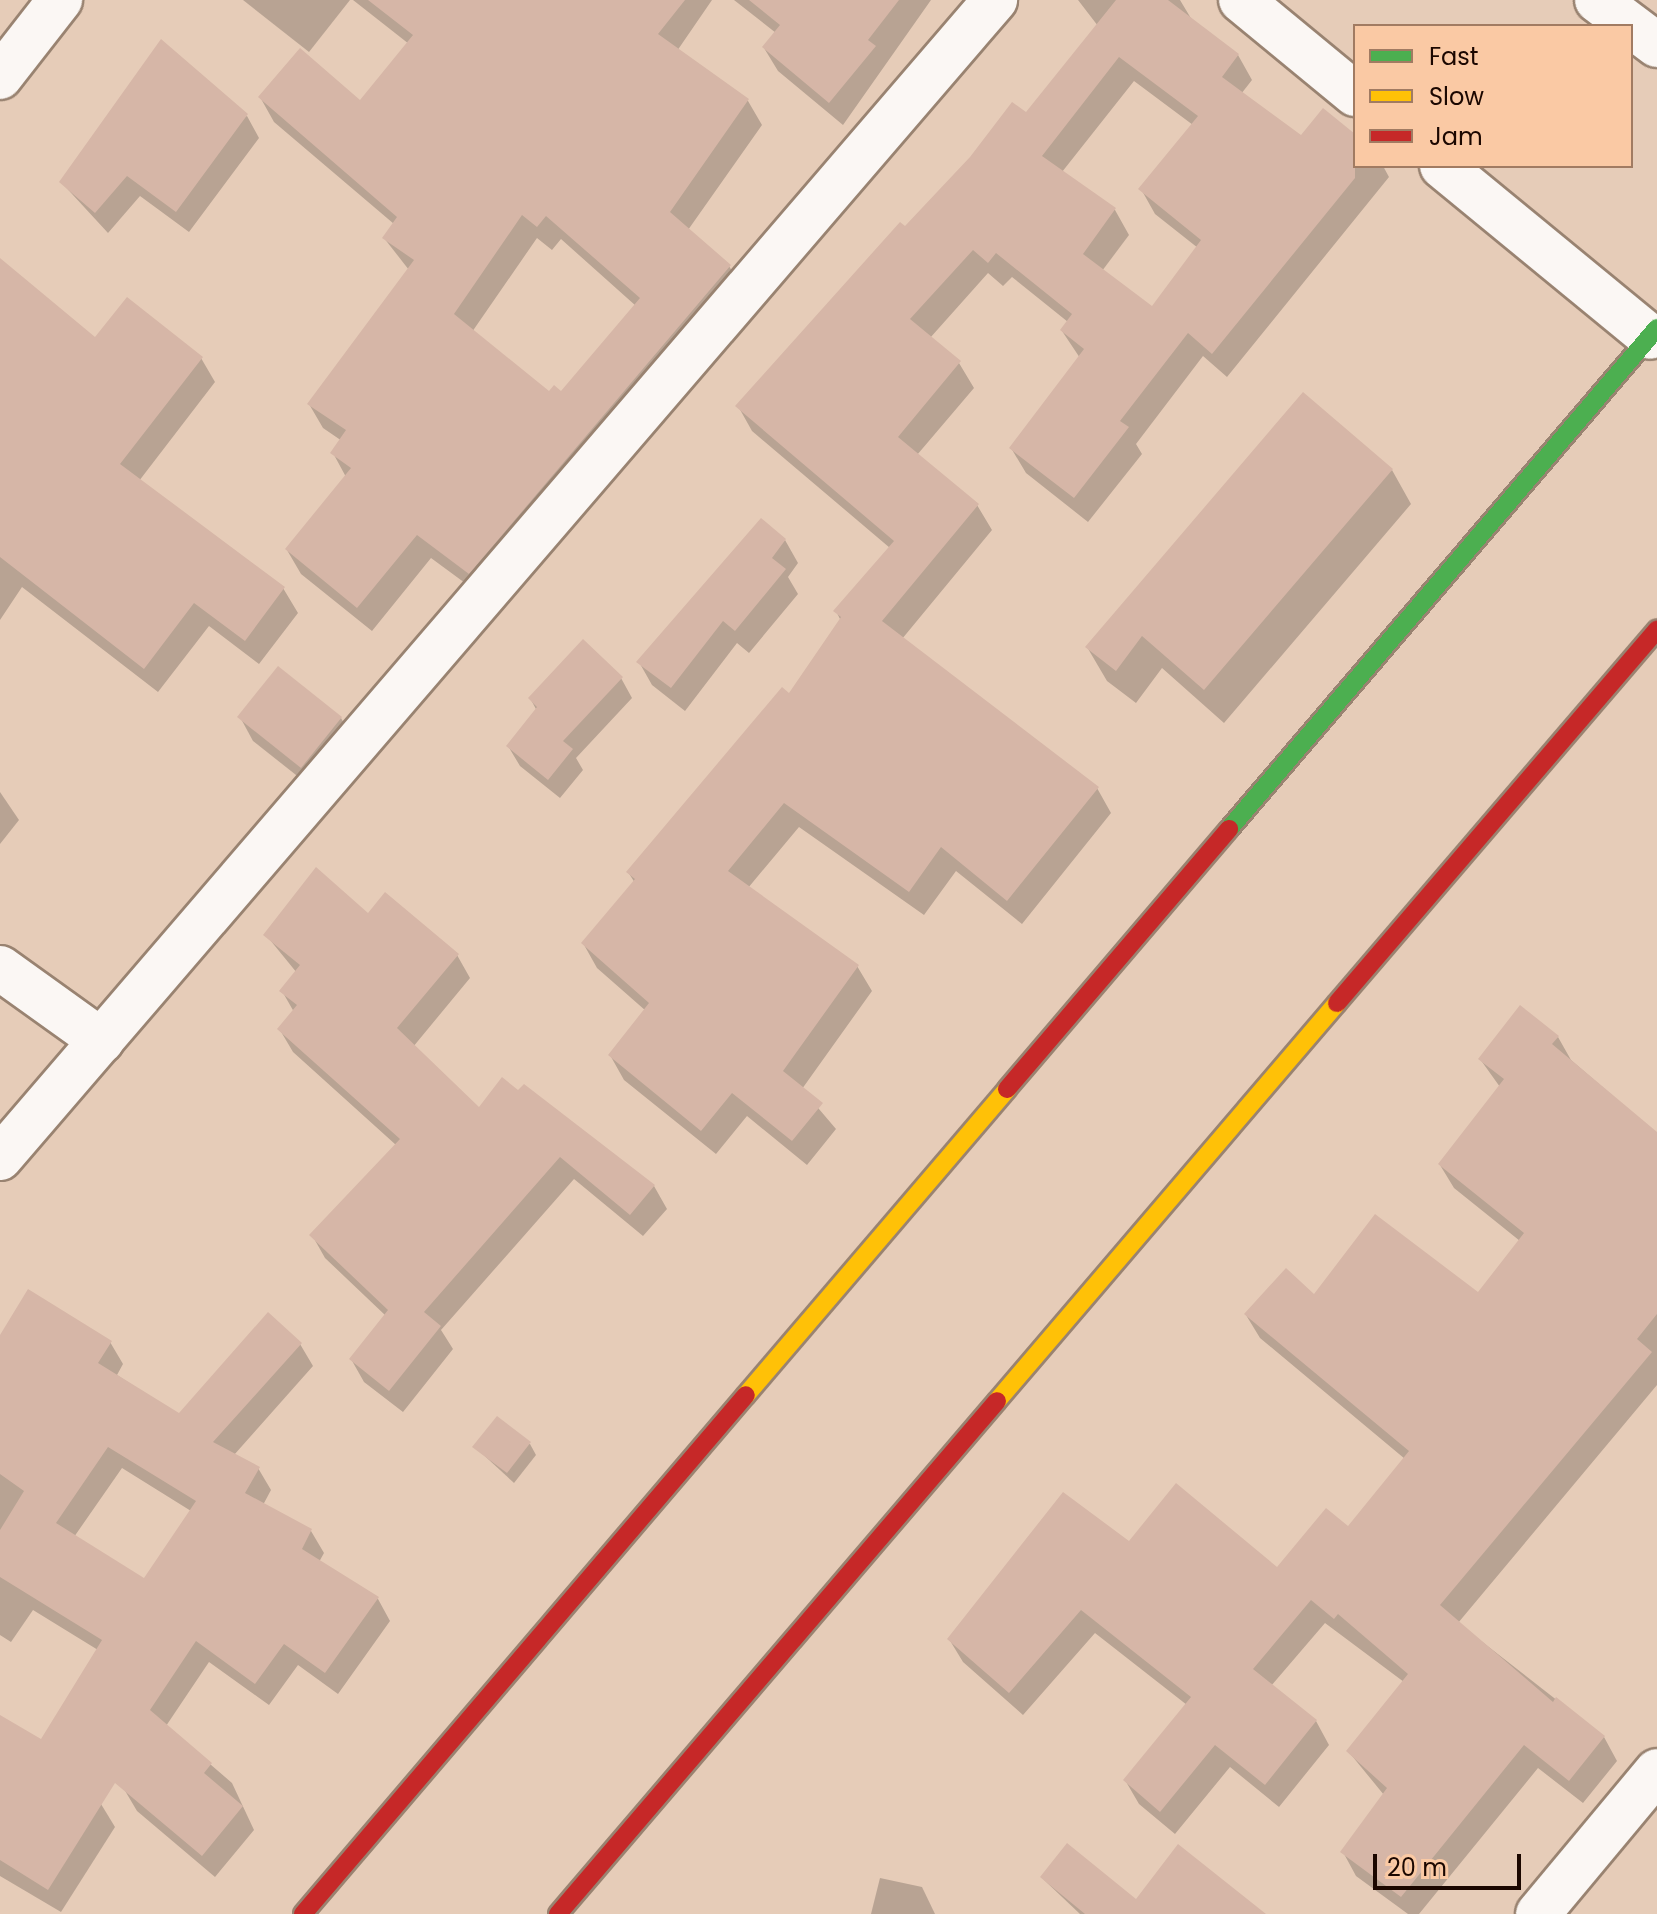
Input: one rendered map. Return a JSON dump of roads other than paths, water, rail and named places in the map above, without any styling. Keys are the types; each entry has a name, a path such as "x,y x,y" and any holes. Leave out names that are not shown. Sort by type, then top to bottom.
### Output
{"main road":[{"path":"303,1914 1653,333"},
{"path":"558,1914 1657,629"}],"street":[{"path":"0,77 60,0"},
{"path":"0,1158 995,0"},
{"path":"1241,0 1353,92"},
{"path":"1597,0 1629,24"},
{"path":"1633,27 1657,45"},
{"path":"1445,168 1653,333"},
{"path":"0,968 102,1041"},
{"path":"1538,1914 1657,1771"}]}
